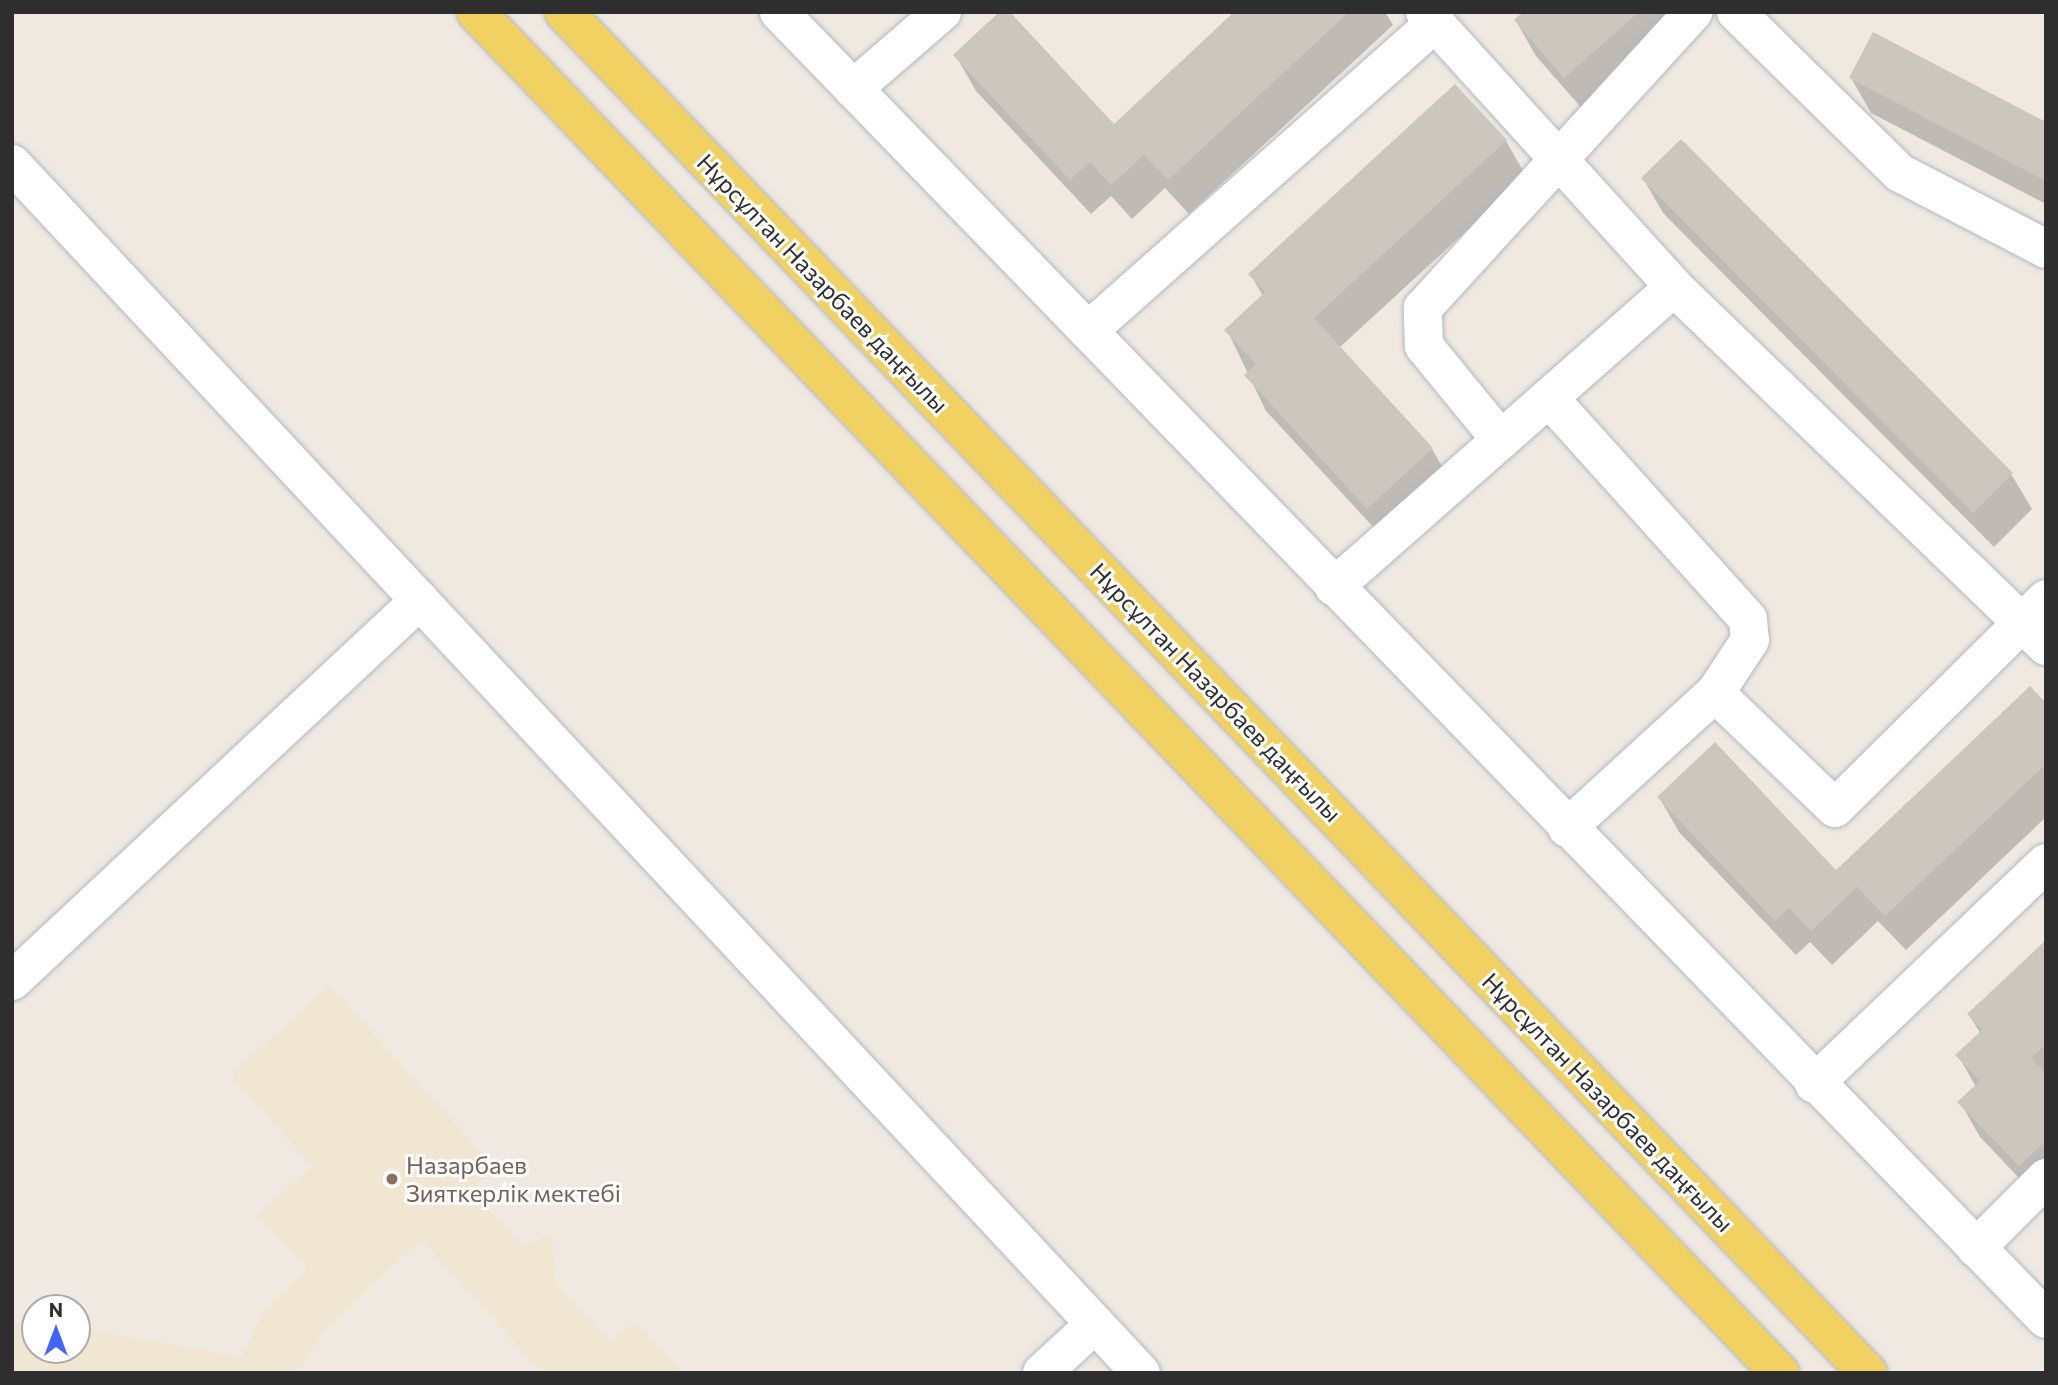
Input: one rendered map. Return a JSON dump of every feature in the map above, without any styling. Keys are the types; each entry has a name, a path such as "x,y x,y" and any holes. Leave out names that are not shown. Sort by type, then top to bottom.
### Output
{"main road":[{"path":"476,12 1780,1373"},
{"name":"Нұрсұлтан Назарбаев даңғылы","path":"564,12 1868,1373"}],"street":[{"path":"779,12 1814,1084 2046,1319"},
{"path":"853,89 942,12"},
{"path":"1501,440 1424,346 1423,308 1560,161 1693,12"},
{"path":"1736,12 1900,173 2046,249"},
{"path":"1088,331 1430,18 1674,288 2038,623 1835,807 1715,693"},
{"path":"12,164 1141,1373"},
{"path":"1334,587 1674,288"},
{"path":"1549,398 1748,619 1750,640 1715,693 1567,828"},
{"path":"12,980 420,600"},
{"path":"1814,1084 2046,863"},
{"path":"1976,1248 2046,1178"},
{"path":"1042,1373 1095,1324"}],"shaded area":[{"name":"Назарбаев Зияткерлік мектебі","path":"329,986 495,1168 471,1190 523,1247 552,1234 556,1283 611,1343 636,1322 683,1373 543,1373 421,1238 320,1335 298,1373 12,1373 12,1323 21,1324 21,1364 91,1364 91,1330 242,1357 263,1313 307,1268 259,1216 313,1166 231,1076"}],"building":[{"path":"999,12 1010,12 1114,124 1234,12 1349,12 1168,180 1144,155 1111,185 1090,162 1070,180 953,55"},
{"path":"1523,12 1639,12 1564,78 1514,20"},
{"path":"1873,32 2046,122 2046,181 1849,78"},
{"path":"1455,84 1507,140 1314,318 1433,448 1367,509 1244,375 1256,364 1224,330 1265,292 1248,274"},
{"path":"1681,139 2013,473 1973,513 1641,178"},
{"path":"2030,686 2046,703 2046,764 1885,916 1857,887 1811,931 1789,908 1775,921 1657,797 1715,742 1836,870"},
{"path":"2046,940 2046,1044 2031,1058 2046,1073 2046,1141 2019,1166 1957,1102 1980,1081 1955,1055 1982,1030 1967,1014"}],"place":[{"name":"Назарбаев Зияткерлік мектебі","path":"392,1179"}]}
